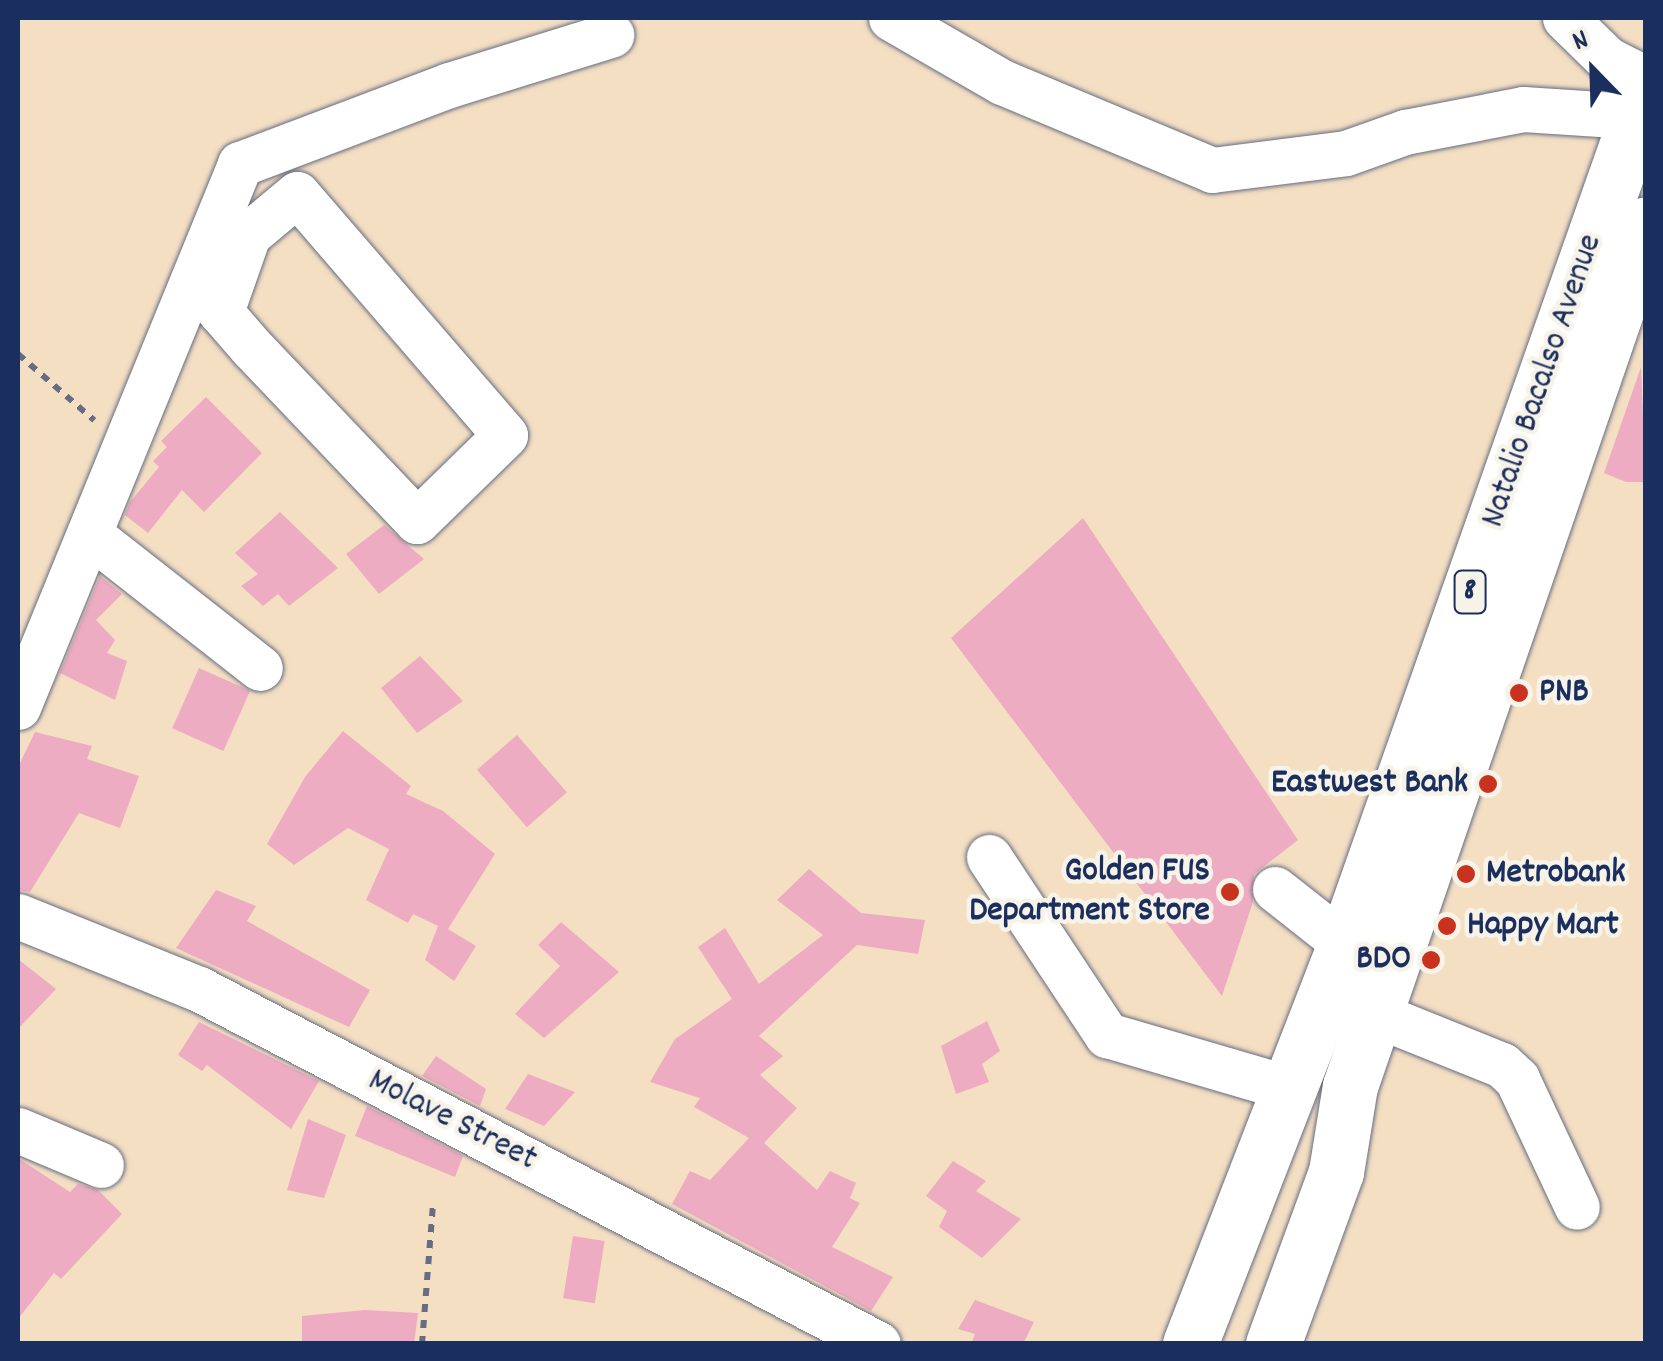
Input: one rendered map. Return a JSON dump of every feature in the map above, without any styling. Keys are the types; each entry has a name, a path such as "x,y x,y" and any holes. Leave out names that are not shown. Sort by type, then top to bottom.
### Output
{"main road":[{"name":"Natalio Bacalso Avenue","path":"1190,1344 1345,944 1643,100"},
{"name":"Natalio Bacalso Avenue","path":"1273,1344 1336,1172 1350,1086 1646,224"},
{"name":"Natalio Bacalso Avenue","path":"1294,1078 1300,1160"},
{"name":"Natalio Bacalso Avenue","path":"1300,1160 1350,1086"},
{"name":"8","path":"1234,1344 1300,1160"}],"street":[{"path":"891,18 1002,82 1212,170 1346,153 1405,132 1523,109 1643,100"},
{"path":"1564,18 1643,100"},
{"path":"206,296 240,164 449,85 612,35"},
{"path":"18,708 125,447 206,296 248,235 297,194 505,436 417,521 206,296"},
{"path":"89,534 260,668"},
{"path":"988,856 1107,1034 1294,1078"},
{"path":"1276,889 1345,944"},
{"name":"Molave Street","path":"18,916 199,990 878,1344"},
{"path":"1375,1014 1502,1066 1517,1079 1577,1208"},
{"path":"18,1130 101,1165"}],"path":[{"path":"18,354 125,447"},
{"path":"422,1344 433,1203"}],"building":[{"path":"1641,367 1646,482 1626,482 1604,473"},
{"path":"206,397 262,453 204,512 182,490 148,533 125,515 130,502 159,467 153,461 167,447 161,441"},
{"path":"280,512 338,568 289,606 278,594 263,606 241,586 258,574 235,553"},
{"path":"1083,518 1298,840 1254,874 1253,902 1222,996 951,638"},
{"path":"384,525 424,559 379,594 346,554"},
{"path":"100,576 122,594 96,620 115,640 107,653 127,661 115,700 60,673"},
{"path":"420,656 463,701 417,733 381,688"},
{"path":"199,668 250,691 223,751 172,728"},
{"path":"343,731 411,786 406,794 443,811 495,854 448,929 476,946 454,981 425,960 438,926 413,914 408,923 366,900 389,849 348,828 294,865 267,844 305,777"},
{"path":"35,732 92,746 87,759 139,776 120,828 79,813 30,892 18,890 18,767"},
{"path":"517,735 567,792 527,827 477,770"},
{"path":"809,869 861,913 925,920 918,954 857,945 759,1036 783,1056 760,1075 797,1108 764,1143 817,1190 830,1171 856,1183 850,1198 860,1203 832,1247 893,1277 871,1311 672,1204 690,1171 710,1180 749,1138 694,1107 700,1098 650,1082 675,1039 732,999 698,947 725,928 759,984 823,935 777,900"},
{"path":"216,890 256,906 247,921 370,990 349,1027 176,948"},
{"path":"561,922 619,972 544,1038 515,1014 560,966 538,945"},
{"path":"18,959 56,989 18,1029"},
{"path":"987,1021 1000,1051 982,1064 989,1082 956,1094 941,1046"},
{"path":"199,1022 319,1081 291,1129 207,1065 202,1071 178,1055"},
{"path":"436,1056 486,1089 480,1106 422,1076"},
{"path":"528,1074 575,1092 544,1126 505,1109"},
{"path":"367,1106 463,1156 455,1177 355,1136"},
{"path":"308,1119 346,1135 324,1198 287,1190"},
{"path":"18,1158 70,1192 78,1184 98,1190 122,1214 61,1279 54,1273 18,1319"},
{"path":"953,1161 986,1181 976,1191 1021,1219 982,1258 939,1227 947,1211 926,1196"},
{"path":"573,1236 605,1241 595,1303 563,1298"},
{"path":"975,1300 1034,1322 1023,1344 971,1344 975,1334 958,1329"},
{"path":"365,1310 418,1313 414,1344 302,1344 302,1316"}],"place":[{"name":"PNB","path":"1519,693"},
{"name":"Eastwest Bank","path":"1488,784"},
{"name":"Metrobank","path":"1466,874"},
{"name":"Golden FUS Department Store","path":"1230,892"},
{"name":"Happy Mart","path":"1447,926"},
{"name":"BDO","path":"1431,960"}]}
